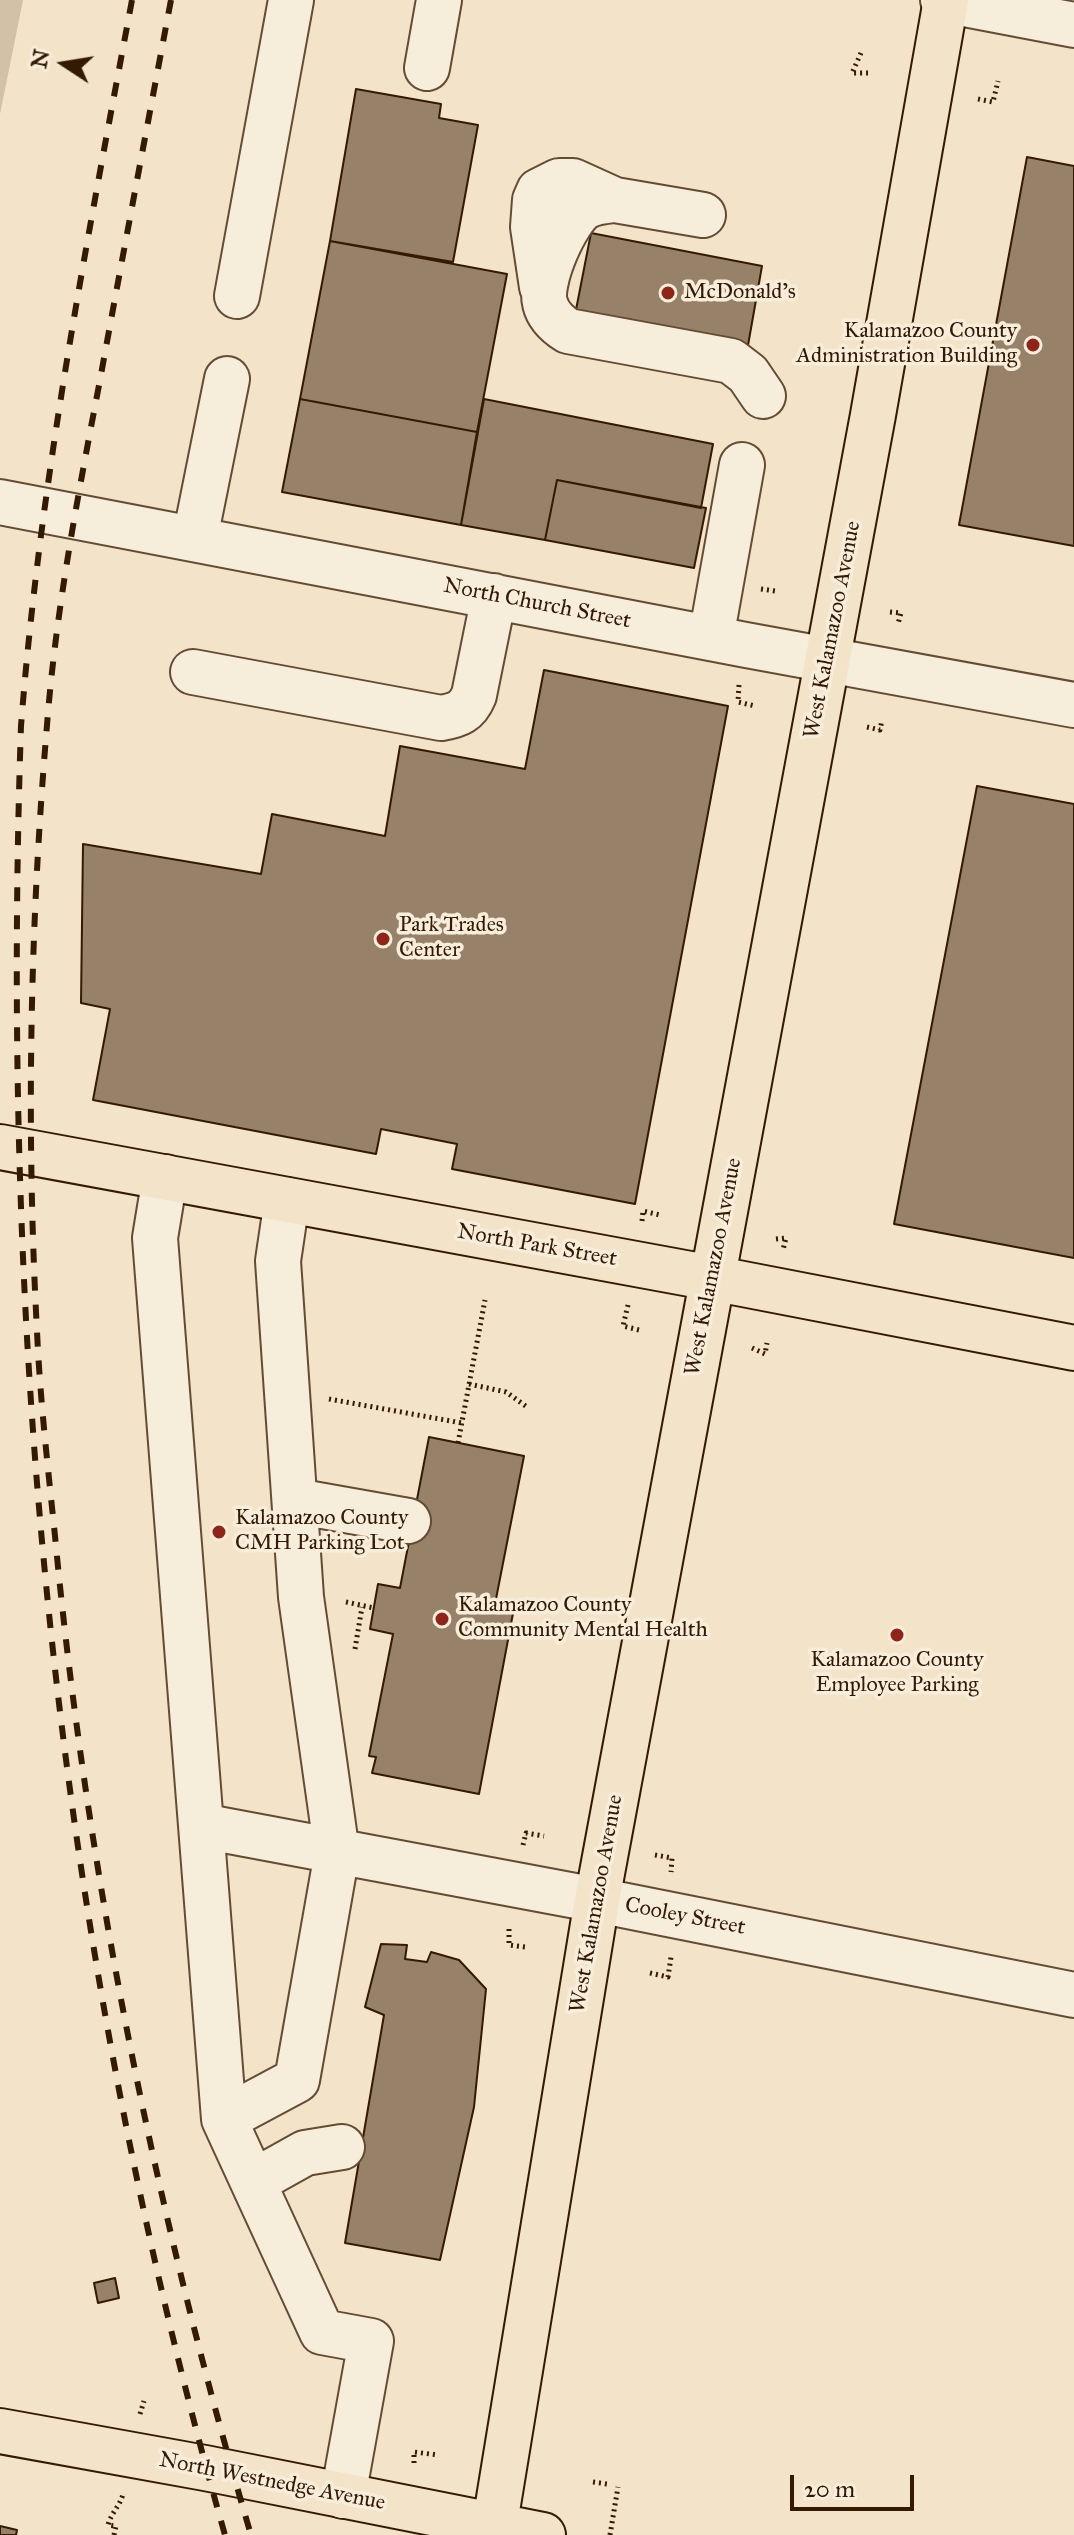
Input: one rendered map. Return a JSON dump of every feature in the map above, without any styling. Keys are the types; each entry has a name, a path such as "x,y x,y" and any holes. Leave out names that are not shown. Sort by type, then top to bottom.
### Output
{"main road":[{"name":"West Kalamazoo Avenue","path":"496,2532 597,1900 828,660 945,0"},
{"name":"North Park Street","path":"0,1147 1074,1348"},
{"name":"North Westnedge Avenue","path":"0,2431 343,2496 496,2532 543,2535"}],"street":[{"path":"237,296 291,0"},
{"path":"427,68 439,0"},
{"path":"945,0 1074,25"},
{"path":"703,215 615,200 573,181 559,181 539,191 535,200 533,227 545,305 557,323 568,331 731,361 748,374 763,396"},
{"path":"195,538 227,379"},
{"path":"711,638 742,465"},
{"name":"North Church Street","path":"0,502 1074,705"},
{"path":"193,672 441,718 458,715 469,707 474,695 494,596"},
{"path":"165,1177 155,1238 224,2119 322,2332 371,2341 343,2496"},
{"path":"224,2119 297,2080 337,1853 301,1597 278,1261 287,1200"},
{"path":"295,1501 408,1521"},
{"name":"Cooley Street","path":"202,1826 597,1900 1074,1995"},
{"path":"253,2182 305,2153 342,2147"}],"path":[{"path":"861,53 852,73 868,73"},
{"path":"978,99 993,102 998,81"},
{"path":"890,612 901,613 898,624"},
{"path":"739,684 738,702 755,706"},
{"path":"867,727 880,730 882,720"},
{"path":"643,1211 660,1215"},
{"path":"776,1239 786,1238 783,1250"},
{"path":"458,1443 485,1300"},
{"path":"628,1304 623,1326 639,1330"},
{"path":"752,1348 765,1354 767,1343"},
{"path":"469,1384 506,1392 527,1407"},
{"path":"326,1398 462,1423"},
{"path":"346,1602 374,1608"},
{"path":"526,1833 544,1836"},
{"path":"655,1855 672,1858 670,1875"},
{"path":"509,1929 509,1945 525,1947"},
{"path":"650,1973 668,1977 672,1951"},
{"path":"140,2414 144,2401"},
{"path":"414,2463 414,2452 438,2455"},
{"path":"593,2482 607,2484"},
{"path":"610,2535 618,2487"},
{"path":"114,2535 116,2526 108,2525 120,2506"}],"shaded area":[{"path":"0,0 23,0 0,114"}],"building":[{"path":"356,89 441,104 439,118 478,125 453,262 330,241"},
{"name":"Kalamazoo County Administration Building","path":"1027,157 1074,166 1074,546 959,525"},
{"name":"McDonald's","path":"591,233 762,266 747,351 574,320"},
{"path":"330,241 507,274 477,432 300,399"},
{"path":"300,399 477,432 461,525 282,492"},
{"path":"484,399 713,444 701,508 557,480 545,540 461,525"},
{"path":"557,480 706,508 694,568 545,540"},
{"name":"Park Trades Center","path":"544,670 728,706 635,1204 452,1169 457,1144 381,1129 376,1154 93,1100 110,1009 81,1003 83,844 261,874 272,814 385,836 400,746 525,769"},
{"path":"977,786 1074,804 1074,1258 894,1224"},
{"name":"Kalamazoo County Community Mental Health","path":"429,1437 524,1456 495,1604 514,1608 479,1794 372,1773 376,1757 369,1756 393,1634 370,1629 378,1584 400,1588"},
{"path":"381,1944 407,1945 405,1959 427,1962 431,1952 459,1960 486,1989 474,2107 440,2260 345,2243 384,2015 365,2007"},
{"path":"115,2278 119,2298 98,2303 94,2283"},
{"path":"0,2526 17,2530 16,2535 0,2535"}],"railway":[{"path":"132,0 67,362 29,634 21,726 17,957 20,1186 32,1413 52,1640 81,1865 119,2089 167,2312 225,2535"},
{"path":"171,0 76,509 51,682 33,952 31,1103 34,1255 42,1408 69,1663 106,1915 155,2165 216,2413 251,2535"}],"place":[{"name":"McDonald's","path":"668,293"},
{"name":"Kalamazoo County Administration Building","path":"1033,345"},
{"name":"Park Trades Center","path":"383,939"},
{"name":"Kalamazoo County CMH Parking Lot","path":"219,1532"},
{"name":"Kalamazoo County Community Mental Health","path":"442,1619"},
{"name":"Kalamazoo County Employee Parking","path":"897,1635"}]}
